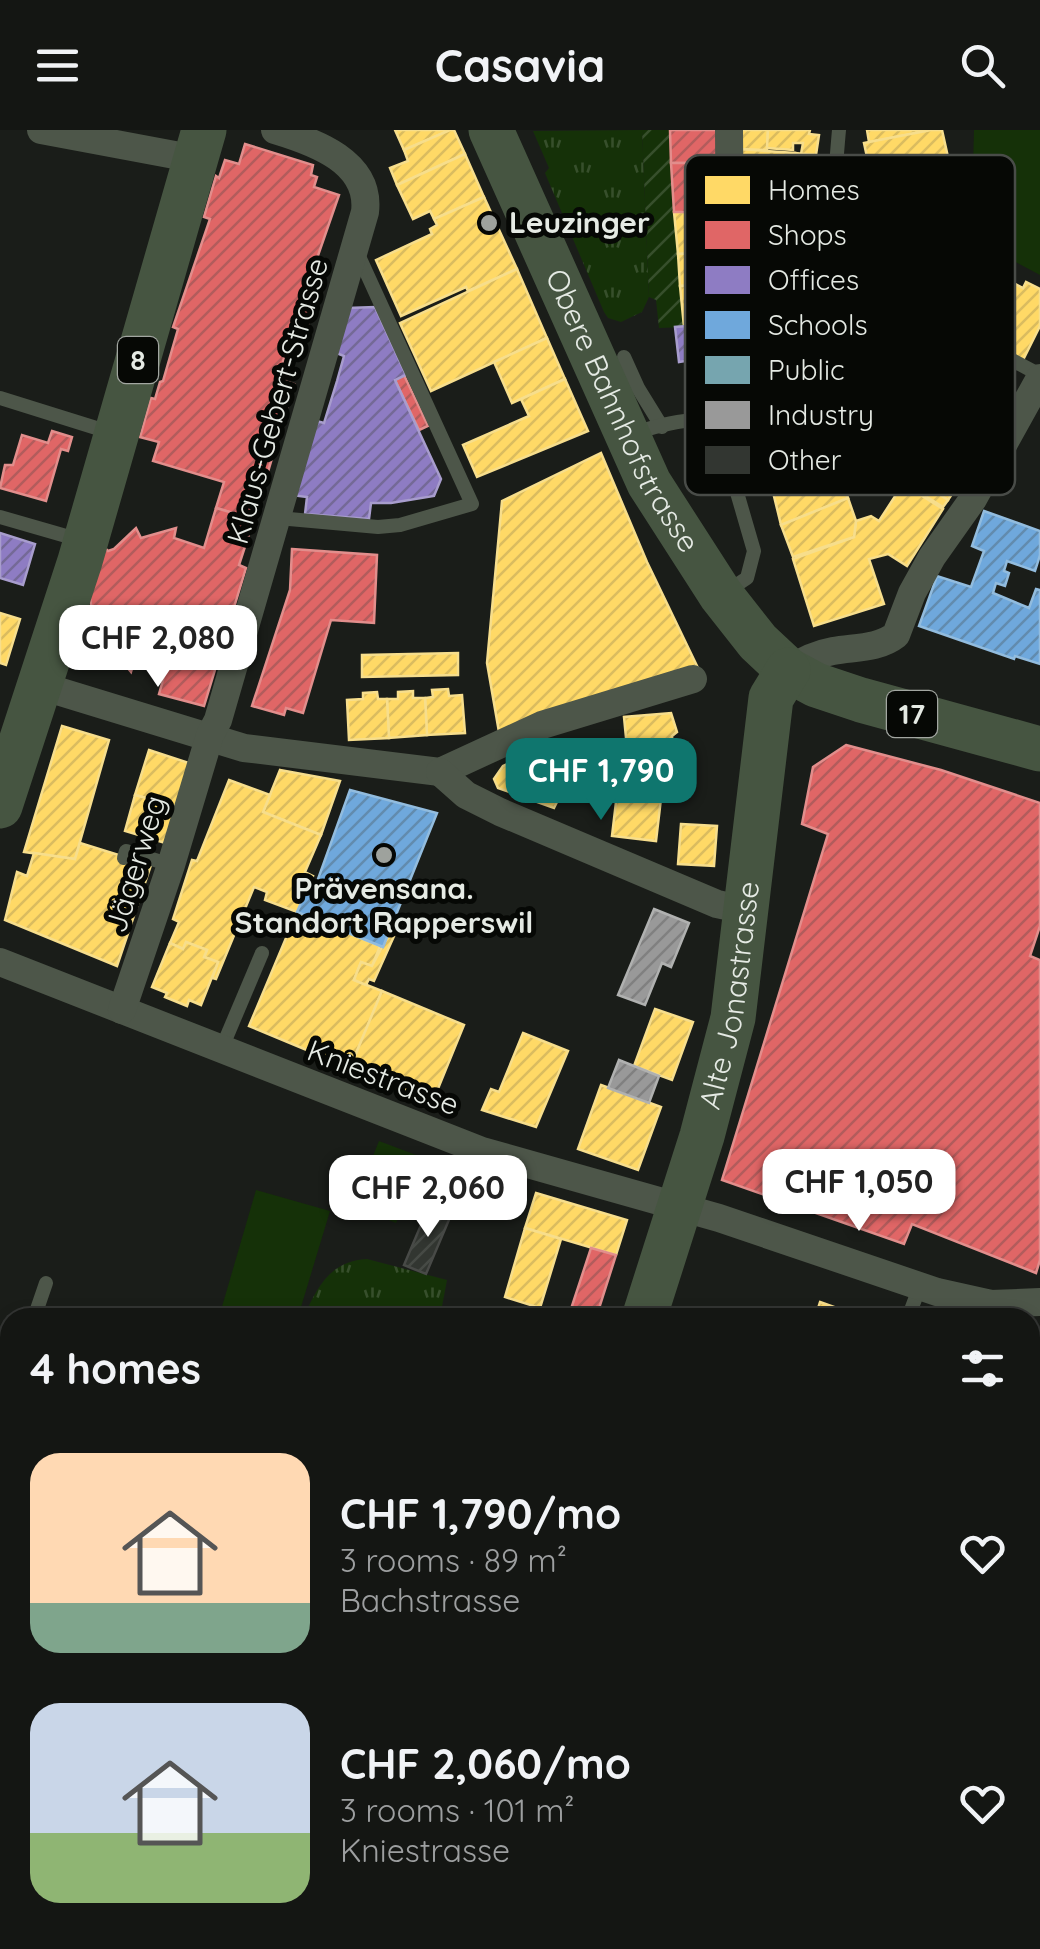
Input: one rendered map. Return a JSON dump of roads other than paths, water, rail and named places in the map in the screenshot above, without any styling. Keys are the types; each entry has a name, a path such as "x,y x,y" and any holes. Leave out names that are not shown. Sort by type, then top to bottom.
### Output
{"main road":[{"name":"Obere Bahnhofstrasse","path":"490,130 645,431 649,483 721,595 758,642 788,670"},
{"name":"8","path":"0,806 85,542 200,145"},
{"name":"17","path":"788,670 861,700 1040,749"},
{"name":"Alte Jonastrasse","path":"647,1308 702,1136 733,1018 772,698 788,670"}],"street":[{"path":"40,130 200,145"},
{"name":"Klaus-Gebert-Strasse","path":"210,735 218,720 278,518 367,197 360,180 333,153 274,130"},
{"path":"729,130 729,155"},
{"path":"1015,422 1040,376"},
{"path":"788,670 830,651 877,646 896,635 932,556 975,495"},
{"path":"38,685 244,748 440,772 542,725 693,679"},
{"name":"Jägerweg","path":"122,1010 210,735"},
{"path":"440,772 466,795 500,812 703,898 745,910"},
{"name":"Kniestrasse","path":"0,962 482,1151 679,1205 982,1308"},
{"name":"Kniestrasse","path":"1007,1308 1040,1302"}],"lane":[{"path":"837,155 839,130"},
{"path":"278,518 378,527 400,525 472,504 355,247"},
{"path":"624,358 638,388 645,431 685,423"},
{"path":"1015,362 1040,376"},
{"path":"0,398 116,435"},
{"path":"721,595 747,578 754,551 737,495"},
{"path":"0,517 85,542"},
{"path":"124,858 126,851 171,865"},
{"path":"221,1050 262,953"},
{"path":"37,1308 46,1283"},
{"path":"912,1308 920,1286"}],"place":[{"name":"Leuzinger","path":"489,223"},
{"name":"Prävensana. Standort Rapperswil","path":"384,855"}]}
